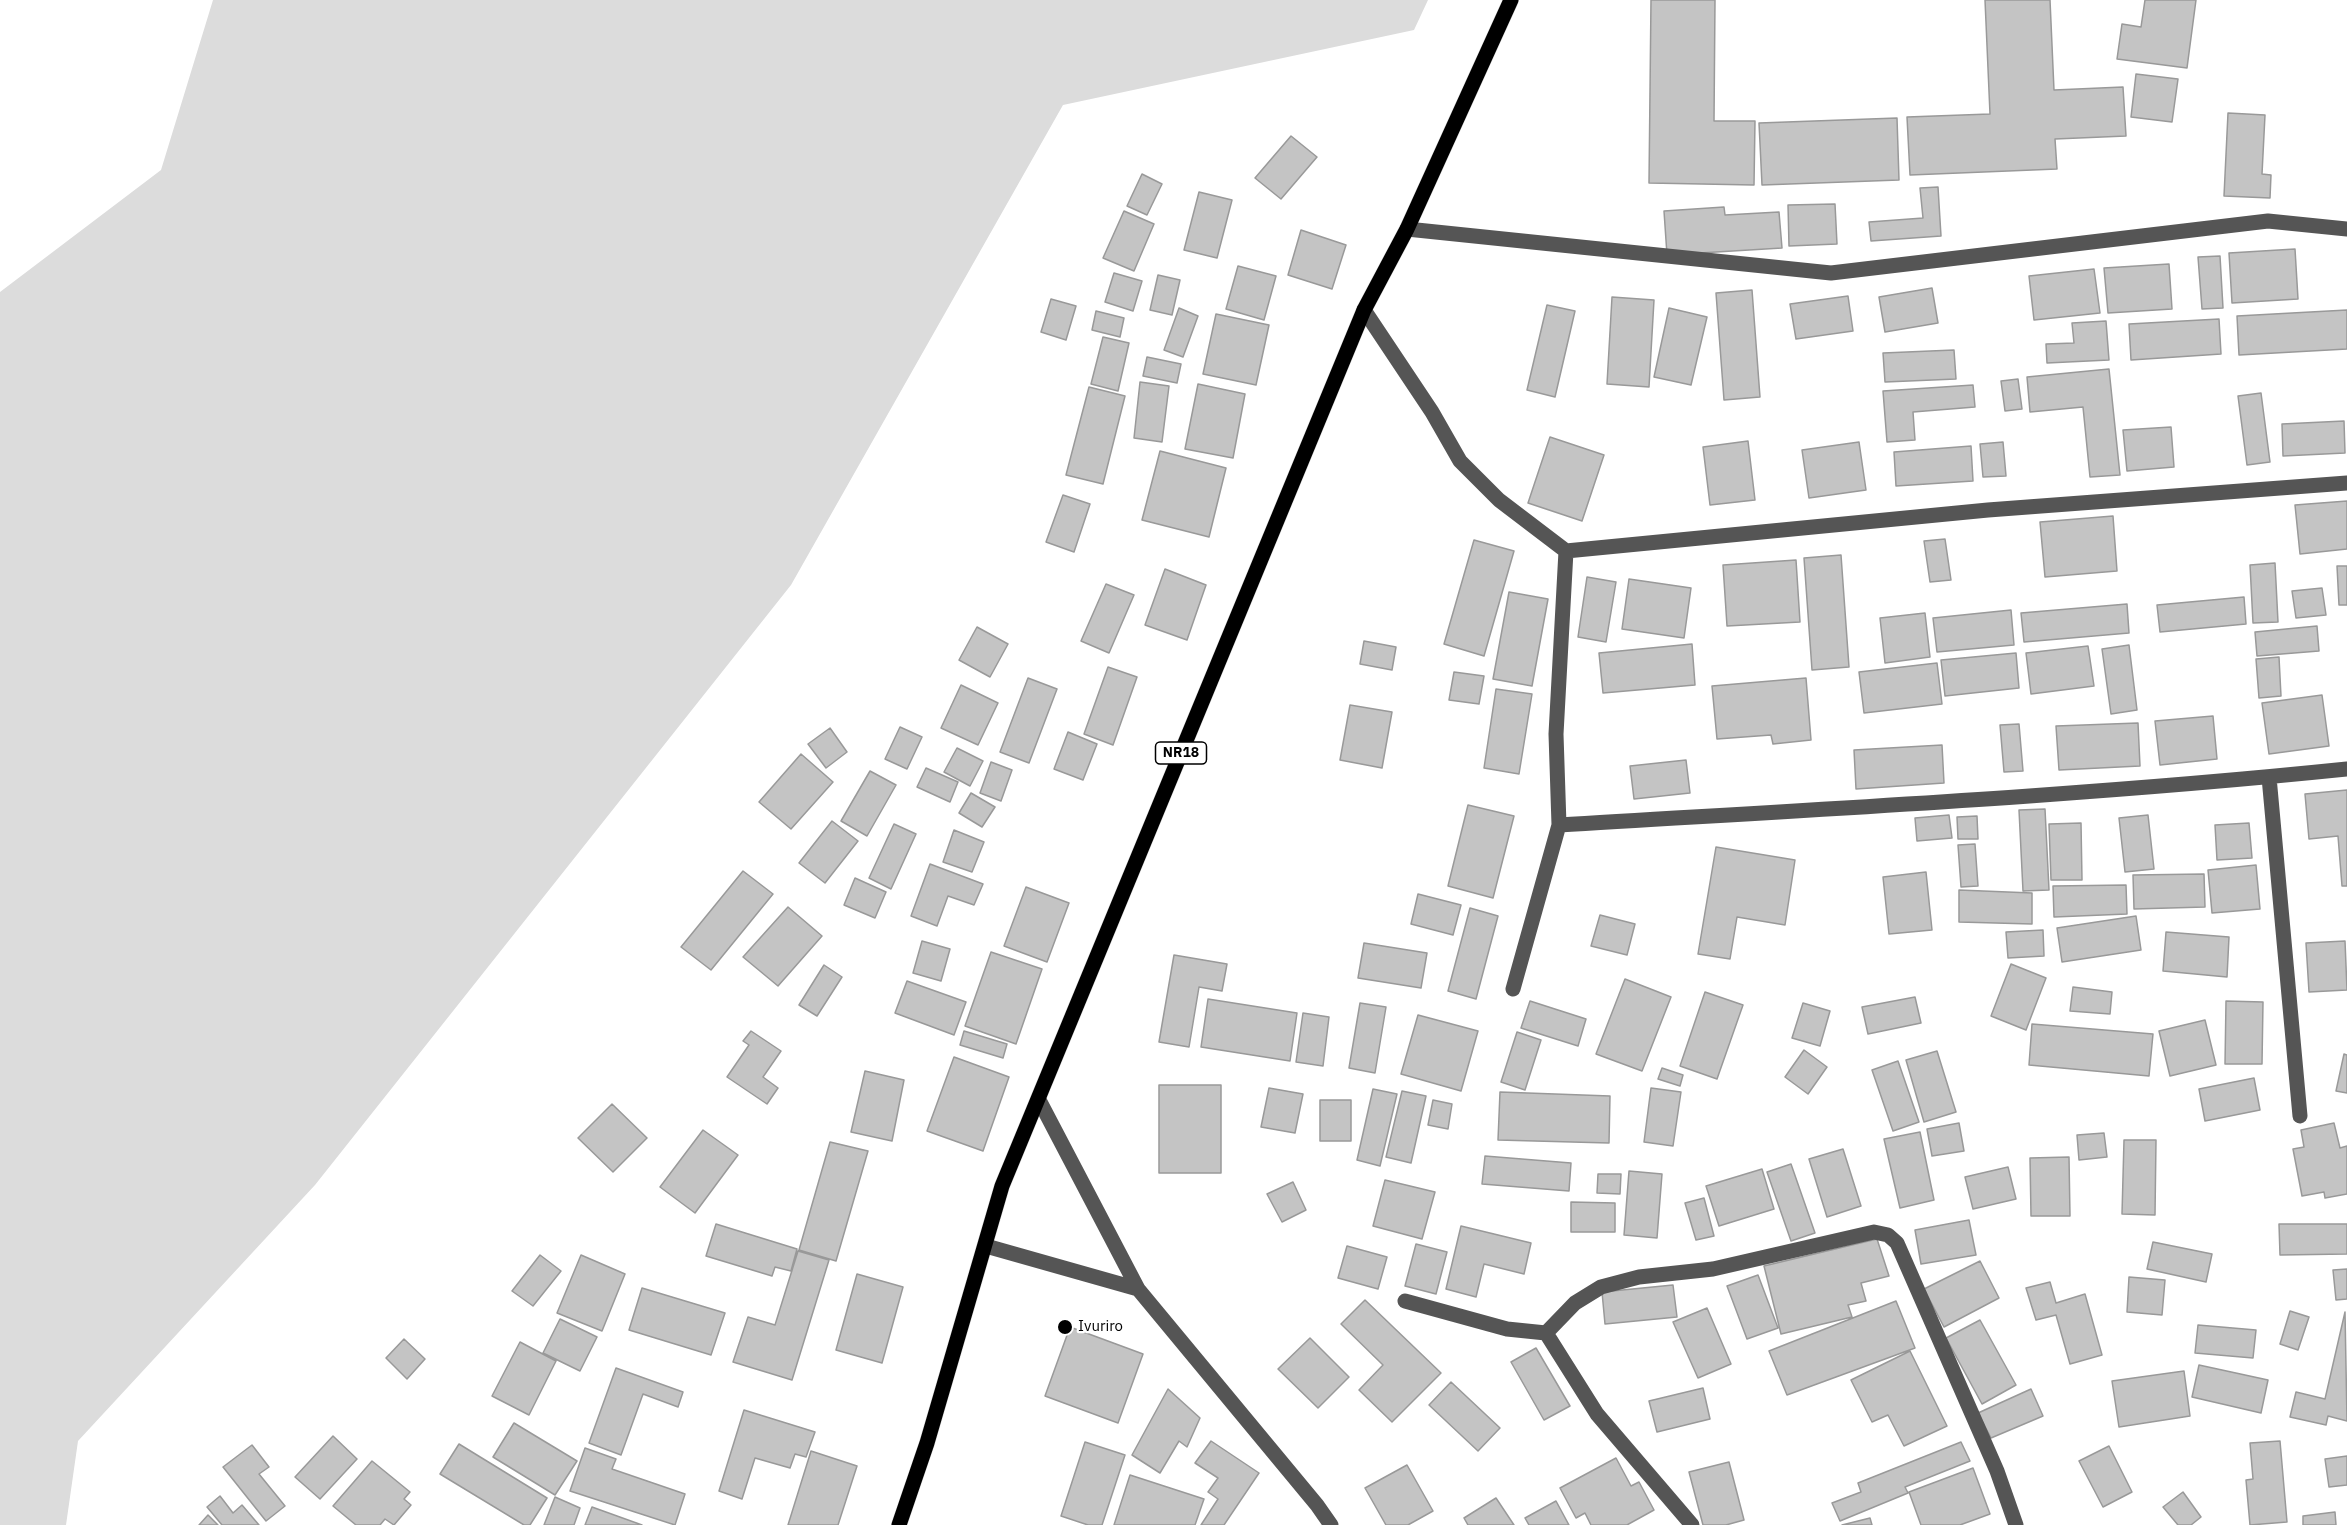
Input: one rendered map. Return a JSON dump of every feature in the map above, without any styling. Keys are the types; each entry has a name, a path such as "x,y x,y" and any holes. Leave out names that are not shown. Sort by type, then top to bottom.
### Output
{"main road":[{"name":"NR18","path":"899,1525 927,1443 1002,1186 1040,1100 1364,310 1407,229 1511,0"}],"street":[{"path":"1407,229 1831,273 2268,220 2347,229"},
{"path":"1364,310 1432,412 1460,461 1499,500 1566,551 1988,510 2347,483"},
{"path":"1513,989 1559,825 1556,734 1566,551"},
{"path":"1559,825 1927,802 2347,770"},
{"path":"2269,777 2300,1116"},
{"path":"1040,1100 1138,1289 1317,1505 1331,1525"},
{"path":"1546,1333 1575,1303 1601,1287 1639,1277 1713,1269 1874,1233 1888,1235 1897,1243 1997,1471 2016,1525"},
{"path":"986,1246 1138,1289"},
{"path":"1405,1301 1507,1329 1546,1333"},
{"path":"1546,1333 1597,1414 1692,1525"}],"shaded area":[{"path":"213,0 1428,0 1414,30 1063,105 791,585 315,1185 78,1441 66,1525 0,1525 0,292 161,170"}],"building":[{"path":"1651,0 1715,0 1714,121 1755,121 1754,185 1649,183"},
{"path":"1985,0 2050,0 2054,90 2123,87 2126,136 2055,139 2057,169 1910,175 1907,117 1990,114"},
{"path":"2145,0 2196,0 2187,68 2117,59 2122,24 2141,27"},
{"path":"2136,74 2178,79 2172,122 2131,117"},
{"path":"2228,113 2265,115 2262,174 2271,175 2270,198 2224,196"},
{"path":"1897,118 1899,180 1762,185 1759,123"},
{"path":"1291,136 1317,157 1281,199 1255,178"},
{"path":"1142,174 1162,184 1147,215 1127,206"},
{"path":"1938,187 1941,236 1871,241 1869,222 1923,218 1920,188"},
{"path":"1199,192 1232,200 1217,258 1184,250"},
{"path":"1835,204 1837,244 1789,246 1788,205"},
{"path":"1724,207 1725,215 1779,212 1782,248 1667,255 1664,211"},
{"path":"1124,211 1154,224 1134,271 1103,258"},
{"path":"1301,230 1346,245 1332,289 1288,275"},
{"path":"2295,249 2298,299 2232,303 2229,253"},
{"path":"2220,256 2223,308 2202,309 2198,257"},
{"path":"2169,264 2172,309 2108,313 2104,268"},
{"path":"1238,266 1276,276 1264,320 1226,309"},
{"path":"2094,269 2100,313 2034,320 2029,276"},
{"path":"1114,273 1142,281 1133,311 1105,302"},
{"path":"1158,275 1180,280 1172,315 1150,310"},
{"path":"1932,288 1938,323 1885,332 1879,297"},
{"path":"1752,290 1760,397 1724,400 1716,293"},
{"path":"1848,296 1853,331 1796,339 1790,304"},
{"path":"1612,297 1654,300 1649,387 1607,384"},
{"path":"1051,299 1076,306 1066,340 1041,332"},
{"path":"1547,305 1575,311 1555,397 1527,390"},
{"path":"1179,308 1198,316 1183,357 1164,350"},
{"path":"1669,308 1707,317 1691,385 1654,377"},
{"path":"2347,310 2347,349 2239,355 2237,316"},
{"path":"1096,311 1124,318 1120,337 1092,330"},
{"path":"1216,314 1269,325 1256,385 1203,374"},
{"path":"2219,319 2221,354 2131,360 2129,324"},
{"path":"2106,321 2109,360 2047,363 2046,344 2074,343 2072,323"},
{"path":"1103,337 1129,343 1118,391 1091,384"},
{"path":"1954,350 1956,379 1885,382 1883,353"},
{"path":"1147,357 1181,364 1177,383 1143,376"},
{"path":"2109,369 2120,475 2090,477 2083,407 2030,412 2027,377"},
{"path":"2018,379 2022,409 2005,411 2001,381"},
{"path":"1140,382 1169,386 1162,442 1134,438"},
{"path":"1198,384 1245,394 1233,458 1185,449"},
{"path":"1973,385 1975,407 1913,412 1915,440 1887,442 1883,391"},
{"path":"1089,387 1125,396 1103,484 1066,475"},
{"path":"2261,393 2270,462 2247,465 2238,396"},
{"path":"2344,421 2345,453 2283,456 2282,424"},
{"path":"2171,427 2174,467 2127,471 2123,430"},
{"path":"1550,437 1604,455 1582,521 1528,503"},
{"path":"1748,441 1755,500 1710,505 1703,447"},
{"path":"1859,442 1866,490 1809,498 1802,450"},
{"path":"2003,442 2006,476 1983,477 1980,444"},
{"path":"1971,446 1973,481 1896,486 1894,452"},
{"path":"1160,451 1226,468 1209,537 1142,520"},
{"path":"1063,495 1090,504 1074,552 1046,542"},
{"path":"2347,501 2347,549 2300,554 2295,505"},
{"path":"2113,516 2117,571 2045,577 2040,522"},
{"path":"1945,539 1951,580 1930,582 1924,541"},
{"path":"1474,540 1514,551 1484,656 1444,644"},
{"path":"1841,555 1849,667 1812,670 1804,558"},
{"path":"1796,560 1800,622 1727,626 1723,565"},
{"path":"2275,563 2278,622 2253,623 2250,565"},
{"path":"2337,566 2347,566 2347,605 2339,605"},
{"path":"1165,569 1206,585 1187,640 1145,625"},
{"path":"1587,577 1616,582 1606,642 1578,637"},
{"path":"1629,579 1691,588 1684,638 1622,629"},
{"path":"1106,584 1134,595 1109,653 1081,641"},
{"path":"2322,588 2326,615 2296,618 2292,591"},
{"path":"1509,592 1548,599 1532,686 1493,679"},
{"path":"2244,597 2246,624 2160,632 2157,605"},
{"path":"2127,604 2129,633 2024,642 2021,613"},
{"path":"2011,610 2014,645 1937,652 1933,618"},
{"path":"1925,613 1930,657 1885,663 1880,618"},
{"path":"2317,626 2319,651 2257,656 2255,632"},
{"path":"977,627 1008,644 990,677 959,660"},
{"path":"1364,641 1396,647 1392,670 1360,664"},
{"path":"1692,644 1695,685 1603,693 1599,653"},
{"path":"2129,645 2137,710 2111,714 2102,649"},
{"path":"2088,646 2094,686 2031,694 2026,653"},
{"path":"2016,653 2019,688 1945,696 1941,660"},
{"path":"2279,657 2281,696 2259,698 2256,659"},
{"path":"1937,663 1942,704 1864,713 1859,672"},
{"path":"1108,667 1137,677 1113,745 1084,734"},
{"path":"1454,672 1484,676 1479,704 1449,700"},
{"path":"1028,678 1057,689 1029,763 1000,752"},
{"path":"1806,678 1811,740 1773,744 1771,735 1717,739 1712,686"},
{"path":"961,685 998,703 978,745 941,728"},
{"path":"1496,689 1532,694 1519,774 1484,768"},
{"path":"2322,695 2329,746 2269,754 2262,703"},
{"path":"1350,705 1392,712 1382,768 1340,760"},
{"path":"2213,716 2217,759 2160,765 2155,721"},
{"path":"2138,723 2140,766 2059,770 2056,726"},
{"path":"2019,724 2023,771 2004,772 2000,725"},
{"path":"900,727 922,737 907,769 885,759"},
{"path":"830,728 847,752 826,768 808,744"},
{"path":"1068,732 1097,744 1083,780 1054,769"},
{"path":"1942,745 1944,783 1856,789 1854,750"},
{"path":"957,748 983,761 970,786 944,772"},
{"path":"801,754 833,782 791,829 759,802"},
{"path":"1686,760 1690,793 1634,799 1630,766"},
{"path":"991,762 1012,770 1001,801 980,793"},
{"path":"926,768 958,782 950,802 917,787"},
{"path":"870,771 896,785 867,836 841,821"},
{"path":"2347,790 2347,886 2342,886 2338,836 2309,839 2305,794"},
{"path":"971,793 995,807 982,827 959,813"},
{"path":"1468,805 1514,816 1493,898 1448,886"},
{"path":"2045,809 2049,890 2023,891 2019,810"},
{"path":"1949,815 1952,838 1917,841 1915,818"},
{"path":"2148,815 2154,869 2125,872 2119,818"},
{"path":"1977,816 1978,839 1958,839 1957,817"},
{"path":"832,821 858,841 825,883 799,863"},
{"path":"2081,823 2082,880 2051,880 2049,824"},
{"path":"2249,823 2252,858 2217,860 2215,825"},
{"path":"894,824 916,834 891,889 869,878"},
{"path":"954,830 984,842 972,872 943,862"},
{"path":"1975,844 1978,886 1961,887 1958,845"},
{"path":"1716,847 1795,860 1785,925 1737,917 1730,959 1698,954"},
{"path":"930,864 983,884 974,905 948,896 937,926 911,916"},
{"path":"2256,865 2260,909 2212,913 2208,870"},
{"path":"743,871 773,894 711,970 681,947"},
{"path":"1926,872 1932,930 1889,934 1883,877"},
{"path":"2204,874 2205,907 2134,909 2133,875"},
{"path":"855,878 886,892 875,918 844,905"},
{"path":"2126,885 2127,914 2054,917 2053,886"},
{"path":"1026,887 1069,903 1047,962 1004,946"},
{"path":"1959,890 2032,893 2032,924 1959,922"},
{"path":"1418,894 1461,905 1453,935 1411,924"},
{"path":"788,907 822,936 778,986 743,957"},
{"path":"1470,908 1498,916 1476,999 1448,991"},
{"path":"1600,915 1635,924 1627,955 1591,946"},
{"path":"2136,916 2141,950 2062,962 2057,928"},
{"path":"2043,930 2044,956 2008,958 2006,932"},
{"path":"2166,932 2229,937 2227,977 2163,971"},
{"path":"922,941 950,949 941,981 913,973"},
{"path":"2345,941 2347,990 2309,992 2306,943"},
{"path":"1364,943 1427,953 1421,988 1358,978"},
{"path":"991,952 1042,969 1016,1044 965,1026"},
{"path":"1174,955 1227,964 1222,991 1199,987 1189,1047 1159,1042"},
{"path":"2011,964 2046,978 2026,1030 1991,1016"},
{"path":"824,965 842,977 817,1016 799,1005"},
{"path":"1625,979 1671,997 1642,1071 1596,1054"},
{"path":"907,981 966,1002 954,1035 895,1013"},
{"path":"2073,987 2112,992 2110,1014 2070,1011"},
{"path":"1705,992 1743,1005 1717,1079 1680,1066"},
{"path":"1915,997 1921,1023 1868,1034 1862,1007"},
{"path":"1208,999 1297,1013 1290,1061 1201,1047"},
{"path":"1530,1001 1586,1019 1578,1046 1521,1028"},
{"path":"2226,1001 2263,1002 2262,1064 2225,1064"},
{"path":"1360,1003 1386,1007 1375,1073 1349,1068"},
{"path":"1803,1003 1830,1011 1820,1046 1792,1038"},
{"path":"1303,1013 1329,1017 1323,1066 1296,1062"},
{"path":"1418,1015 1478,1031 1461,1091 1401,1074"},
{"path":"2205,1020 2216,1065 2170,1076 2159,1031"},
{"path":"2032,1024 2153,1034 2149,1076 2029,1065"},
{"path":"751,1031 781,1051 763,1077 778,1088 767,1104 727,1077 749,1045 743,1041"},
{"path":"964,1031 1007,1044 1003,1058 960,1045"},
{"path":"1517,1032 1541,1040 1525,1090 1501,1082"},
{"path":"1804,1050 1827,1067 1808,1094 1785,1077"},
{"path":"1937,1051 1956,1112 1924,1122 1906,1060"},
{"path":"2344,1054 2347,1055 2347,1093 2336,1091"},
{"path":"954,1057 1009,1077 983,1151 927,1131"},
{"path":"1898,1061 1919,1122 1893,1131 1872,1070"},
{"path":"1662,1068 1683,1075 1680,1086 1658,1079"},
{"path":"865,1071 904,1080 892,1141 851,1132"},
{"path":"2254,1078 2260,1110 2205,1121 2199,1089"},
{"path":"1159,1085 1221,1085 1221,1173 1159,1173"},
{"path":"1269,1088 1303,1094 1295,1133 1261,1127"},
{"path":"1651,1088 1681,1092 1673,1146 1644,1142"},
{"path":"1373,1089 1397,1094 1380,1166 1357,1160"},
{"path":"1402,1091 1426,1096 1411,1163 1386,1157"},
{"path":"1500,1092 1610,1096 1609,1143 1498,1140"},
{"path":"1320,1100 1351,1100 1351,1141 1320,1141"},
{"path":"1433,1100 1452,1104 1448,1129 1428,1125"},
{"path":"612,1104 647,1138 613,1172 578,1138"},
{"path":"1959,1123 1964,1151 1932,1156 1927,1129"},
{"path":"2334,1123 2340,1148 2347,1146 2347,1194 2325,1198 2324,1192 2302,1196 2293,1149 2304,1147 2301,1130"},
{"path":"703,1130 738,1155 695,1213 660,1187"},
{"path":"1920,1132 1934,1200 1900,1208 1884,1139"},
{"path":"2104,1133 2107,1157 2079,1160 2077,1135"},
{"path":"2124,1140 2156,1140 2155,1215 2122,1214"},
{"path":"830,1142 868,1151 836,1261 799,1250"},
{"path":"1843,1149 1861,1206 1827,1217 1809,1159"},
{"path":"1485,1156 1571,1163 1569,1191 1482,1184"},
{"path":"2069,1157 2070,1216 2031,1216 2030,1158"},
{"path":"1791,1164 1815,1233 1791,1241 1767,1172"},
{"path":"2008,1167 2016,1199 1973,1209 1965,1177"},
{"path":"1762,1169 1774,1209 1719,1226 1706,1186"},
{"path":"1629,1171 1662,1174 1657,1238 1624,1235"},
{"path":"1598,1174 1621,1174 1620,1194 1597,1193"},
{"path":"1385,1180 1435,1192 1422,1239 1373,1226"},
{"path":"1293,1182 1306,1210 1282,1222 1267,1194"},
{"path":"1704,1198 1714,1236 1696,1240 1685,1203"},
{"path":"1571,1202 1615,1203 1615,1232 1571,1232"},
{"path":"1969,1220 1976,1255 1921,1264 1915,1230"},
{"path":"716,1224 797,1249 791,1271 775,1267 772,1276 706,1256"},
{"path":"2279,1224 2347,1224 2347,1254 2280,1255"},
{"path":"1461,1226 1531,1243 1524,1274 1484,1264 1476,1297 1446,1289"},
{"path":"1877,1239 1889,1276 1861,1283 1866,1301 1848,1305 1852,1317 1781,1334 1764,1266"},
{"path":"2153,1242 2212,1254 2206,1282 2147,1269"},
{"path":"1416,1244 1447,1252 1436,1294 1405,1286"},
{"path":"1347,1246 1387,1257 1378,1289 1338,1278"},
{"path":"798,1251 829,1260 792,1380 733,1362 748,1317 775,1325"},
{"path":"540,1255 561,1271 533,1306 512,1291"},
{"path":"581,1255 625,1274 602,1331 557,1313"},
{"path":"1980,1261 1999,1298 1944,1327 1924,1289"},
{"path":"2347,1269 2347,1299 2336,1300 2333,1270"},
{"path":"857,1274 903,1287 882,1363 836,1350"},
{"path":"1758,1275 1778,1328 1747,1339 1727,1286"},
{"path":"2129,1277 2165,1280 2162,1315 2127,1312"},
{"path":"2050,1282 2056,1303 2085,1294 2102,1355 2070,1364 2056,1315 2036,1320 2026,1288"},
{"path":"1673,1285 1677,1317 1605,1324 1602,1292"},
{"path":"642,1288 725,1313 711,1355 629,1330"},
{"path":"1365,1300 1441,1373 1392,1422 1359,1390 1383,1365 1341,1324"},
{"path":"1896,1301 1915,1348 1787,1395 1769,1351"},
{"path":"1707,1308 1731,1364 1698,1378 1673,1322"},
{"path":"2290,1311 2309,1317 2298,1350 2280,1344"},
{"path":"2345,1312 2347,1421 2328,1416 2326,1425 2290,1417 2296,1392 2325,1399"},
{"path":"560,1319 597,1337 580,1371 543,1353"},
{"path":"1980,1320 2016,1385 1982,1404 1946,1338"},
{"path":"2198,1325 2256,1330 2253,1358 2195,1353"},
{"path":"1070,1327 1143,1354 1118,1423 1045,1396"},
{"path":"1310,1338 1349,1377 1318,1408 1278,1369"},
{"path":"404,1339 425,1359 407,1379 386,1358"},
{"path":"520,1342 556,1361 529,1415 492,1396"},
{"path":"1536,1348 1570,1406 1544,1420 1511,1362"},
{"path":"1910,1351 1947,1426 1904,1446 1888,1415 1872,1422 1851,1380"},
{"path":"2199,1365 2268,1380 2261,1413 2192,1397"},
{"path":"616,1368 683,1392 678,1407 643,1394 621,1455 589,1443"},
{"path":"2184,1371 2190,1416 2119,1427 2112,1381"},
{"path":"1451,1382 1500,1428 1478,1451 1429,1405"},
{"path":"1703,1388 1710,1419 1657,1432 1649,1401"},
{"path":"1168,1389 1200,1418 1187,1447 1179,1441 1160,1473 1132,1455"},
{"path":"2031,1389 2043,1416 1991,1438 1978,1413"},
{"path":"744,1410 815,1432 806,1457 795,1454 790,1468 755,1458 742,1499 719,1491"},
{"path":"514,1423 577,1461 555,1495 493,1457"},
{"path":"333,1436 357,1459 320,1499 295,1477"},
{"path":"1211,1441 1259,1473 1224,1525 1201,1525 1218,1499 1208,1492 1218,1478 1195,1463"},
{"path":"2280,1441 2287,1522 2250,1525 2246,1480 2253,1479 2250,1443"},
{"path":"1085,1442 1125,1455 1102,1525 1088,1525 1061,1516"},
{"path":"1961,1442 1970,1461 1905,1487 1908,1493 1840,1521 1832,1503 1861,1492 1858,1483"},
{"path":"459,1444 547,1498 530,1525 524,1525 440,1474"},
{"path":"252,1445 269,1467 259,1474 285,1506 266,1521 223,1467"},
{"path":"2109,1446 2132,1492 2103,1507 2079,1461"},
{"path":"585,1448 616,1459 612,1469 685,1494 675,1525 570,1491"},
{"path":"811,1451 857,1466 838,1525 788,1525"},
{"path":"2347,1456 2347,1485 2329,1487 2325,1459"},
{"path":"1616,1458 1631,1486 1639,1482 1654,1510 1627,1525 1591,1525 1585,1513 1576,1518 1560,1488"},
{"path":"372,1461 410,1492 404,1499 411,1505 394,1525 385,1519 380,1525 356,1525 333,1506"},
{"path":"1729,1462 1744,1520 1726,1525 1703,1525 1689,1472"},
{"path":"1407,1465 1433,1511 1408,1525 1386,1525 1365,1488"},
{"path":"1973,1468 1990,1514 1960,1525 1921,1525 1909,1492"},
{"path":"1130,1475 1204,1499 1195,1525 1114,1525"},
{"path":"2183,1492 2201,1517 2191,1525 2178,1525 2163,1507"},
{"path":"220,1496 233,1513 242,1505 259,1525 222,1525 207,1507"},
{"path":"555,1497 580,1508 574,1525 544,1525"},
{"path":"1496,1498 1514,1525 1468,1525 1464,1518"},
{"path":"1556,1501 1569,1525 1529,1525 1525,1518"},
{"path":"592,1507 642,1525 585,1525"},
{"path":"2335,1512 2336,1525 2303,1525 2303,1516"},
{"path":"208,1515 218,1525 199,1525"},
{"path":"1870,1518 1872,1525 1842,1525"}],"place":[{"name":"Ivuriro","path":"1065,1327"}]}
